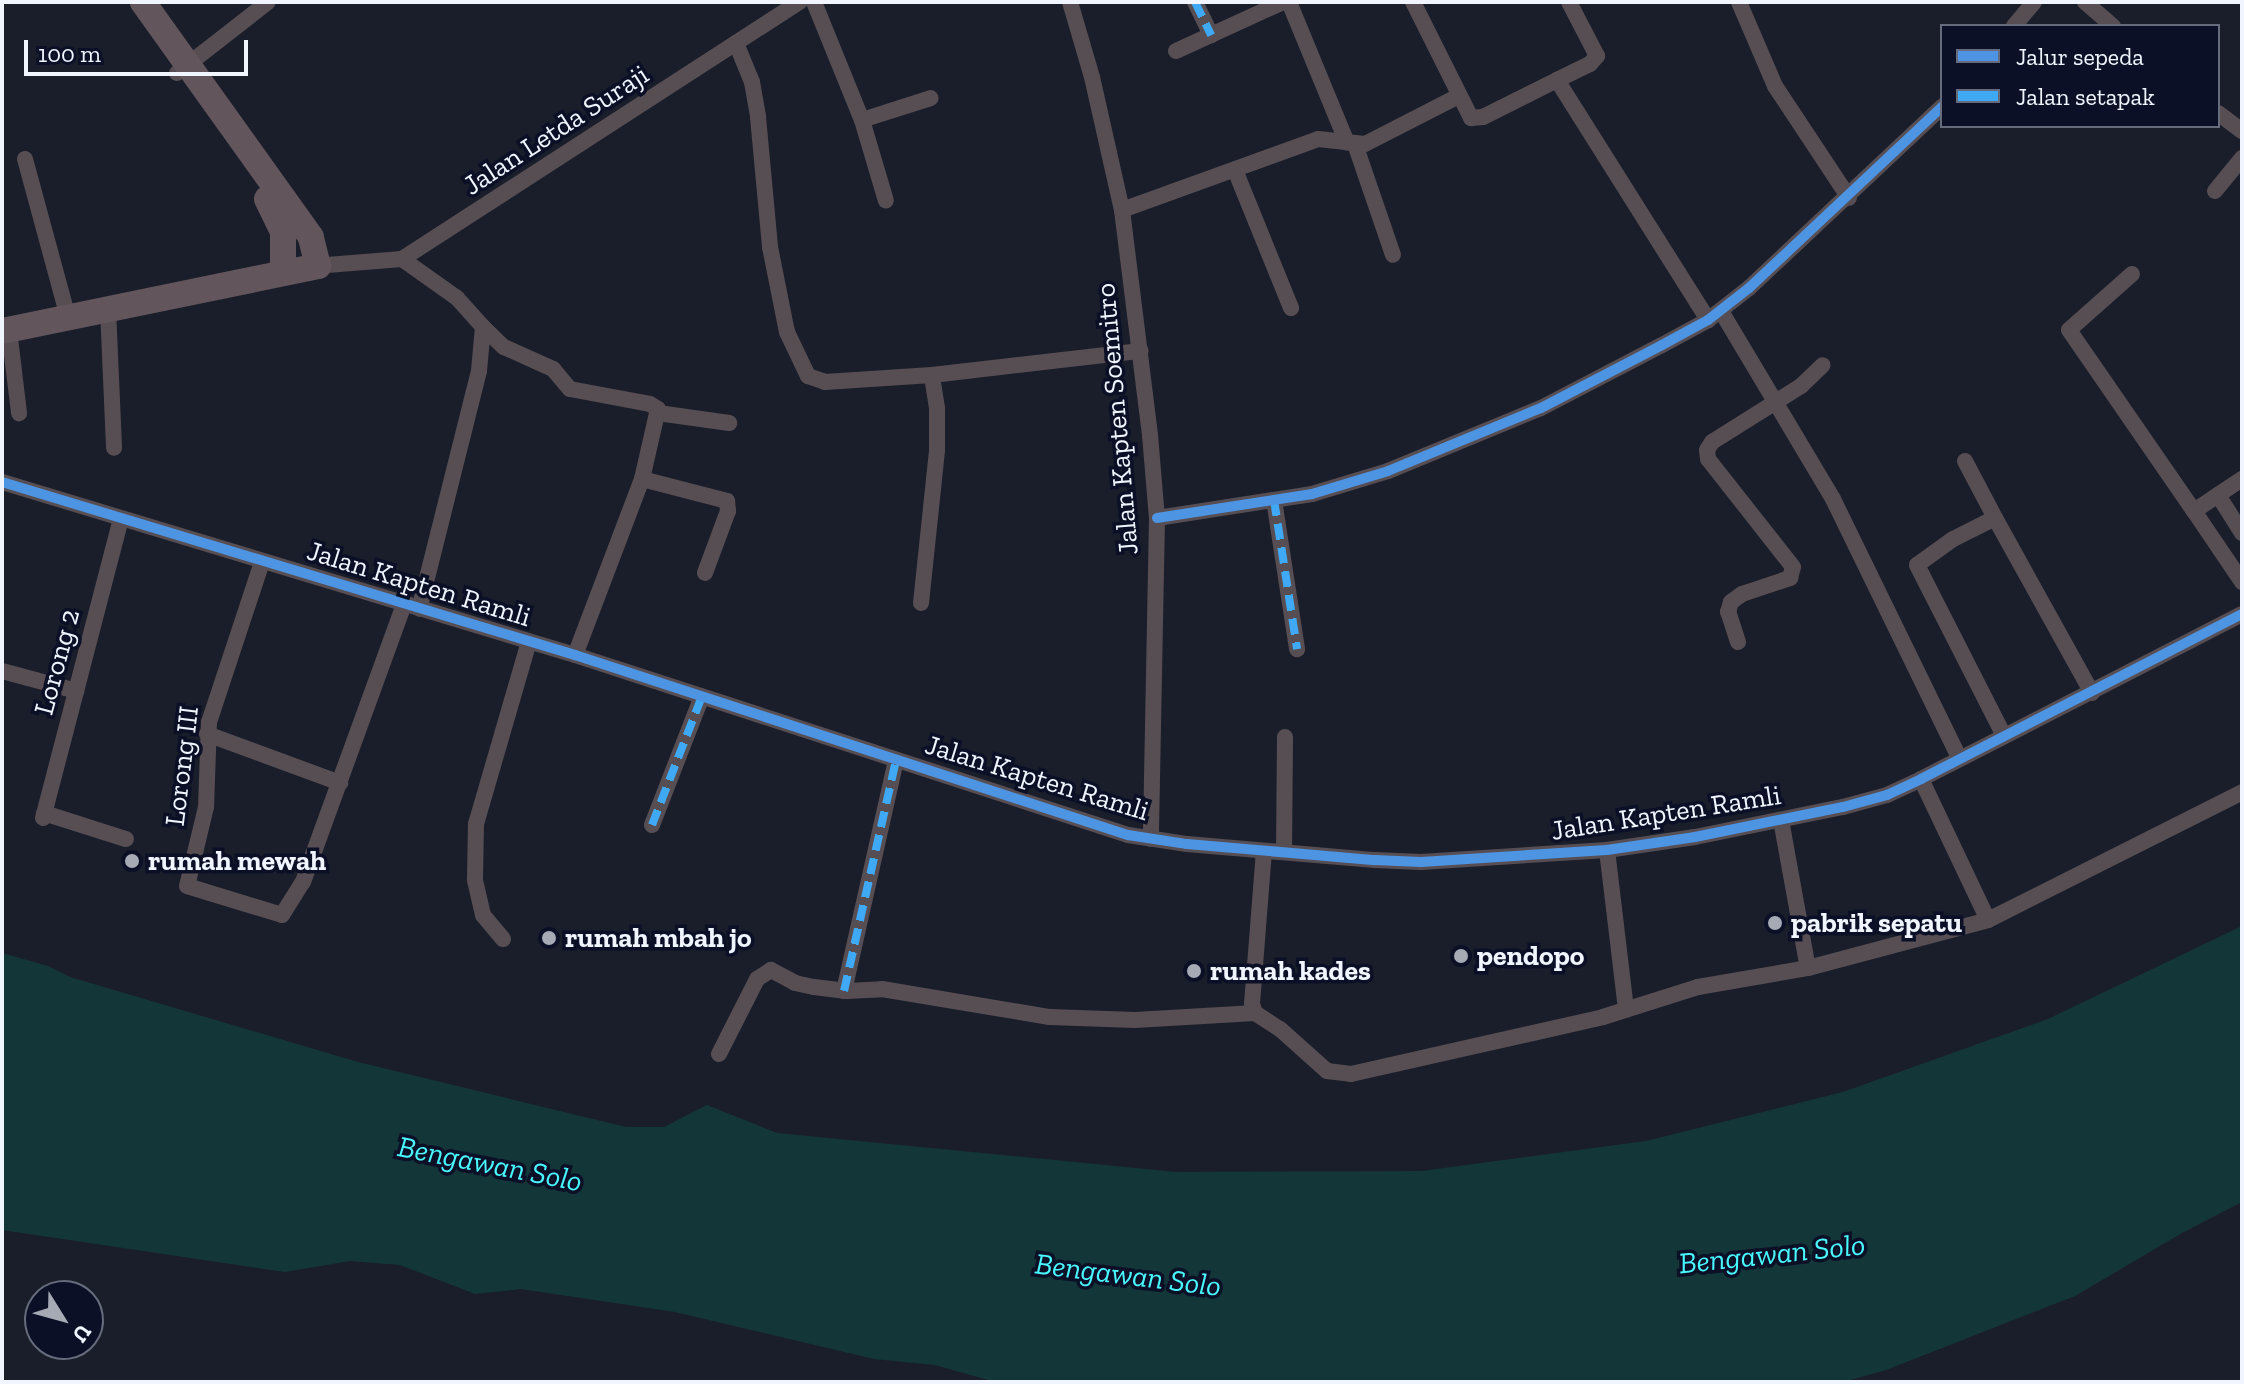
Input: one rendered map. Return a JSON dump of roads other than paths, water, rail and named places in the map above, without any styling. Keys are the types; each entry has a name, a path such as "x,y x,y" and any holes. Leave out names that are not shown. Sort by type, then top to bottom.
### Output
{"main road":[{"path":"127,2 183,68"},
{"path":"5,331 323,265 315,245 282,227 143,2"},
{"path":"283,271 293,233"}],"street":[{"path":"183,68 268,2"},
{"name":"Jalan Letda Suraji","path":"323,265 406,255 800,2"},
{"path":"814,2 862,120 886,201"},
{"name":"Jalan Kapten Soemitro","path":"1070,2 1092,77 1122,210 1141,351 1157,518 1151,839"},
{"path":"1195,2 1211,35"},
{"path":"1176,51 1283,2"},
{"path":"1289,2 1351,144 1393,255"},
{"path":"1413,2 1459,96 1475,119 1590,64 1597,56 1569,2"},
{"path":"1739,2 1775,86 1849,198"},
{"path":"2016,24 2034,2"},
{"path":"2085,2 2111,24"},
{"path":"736,43 752,82 758,117 762,183 787,332 808,376 825,382 932,375 1141,351"},
{"path":"1557,80 1715,315 1779,402 1833,499 1960,759"},
{"path":"1122,210 1318,139 1365,144 1459,96"},
{"path":"862,120 931,98"},
{"path":"1157,518 1274,500 1352,483 1458,444 1541,408 1715,315 1849,198 1940,109"},
{"path":"2220,114 2242,131"},
{"path":"2215,191 2242,158"},
{"path":"25,159 68,317"},
{"path":"1235,170 1291,308"},
{"path":"406,255 457,298 504,347 553,369 570,389 650,404 658,413 729,423"},
{"path":"2132,274 2069,330 2242,582"},
{"path":"108,309 114,448"},
{"path":"207,734 340,783 412,607 479,371 483,327"},
{"path":"5,331 19,413"},
{"path":"1738,642 1728,612 1731,602 1742,594 1790,578 1793,567 1708,459 1707,450 1712,442 1779,402 1823,365"},
{"path":"921,603 937,450 937,408 932,375"},
{"path":"575,655 642,479 658,413"},
{"path":"1965,461 2092,693"},
{"path":"642,479 727,501 728,511 705,573"},
{"path":"2194,511 2242,479"},
{"name":"Jalan Kapten Ramli","path":"2,482 575,655 1151,839 1421,862 1607,850 1781,820 1887,795 2242,614"},
{"path":"2218,495 2242,533"},
{"path":"1274,500 1297,649"},
{"path":"1995,518 1917,564 2004,736"},
{"name":"Lorong 2","path":"121,519 44,816 126,839"},
{"name":"Lorong III","path":"262,562 219,684 207,734 206,807 187,886 282,915 303,882 340,783"},
{"path":"503,939 483,915 475,880 476,824 529,642"},
{"path":"2,671 76,691"},
{"path":"652,825 702,696"},
{"path":"1284,852 1285,737"},
{"path":"844,991 896,760"},
{"path":"1921,779 1988,920"},
{"path":"719,1054 757,979 771,970 795,983 844,991 882,989 1012,1012 1109,1020 1255,1013 1280,1029 1327,1071 1351,1074 1524,1037 1698,987 1808,968 1988,920 2242,792"},
{"path":"1781,820 1808,968"},
{"path":"1607,850 1626,1010"},
{"path":"1255,1013 1251,991 1264,851"}],"water":[{"name":"Bengawan Solo","path":"2242,926 2242,1202 2182,1233 2075,1296 1886,1370 1843,1382 995,1382 935,1365 874,1359 675,1312 521,1289 475,1294 400,1265 350,1261 285,1272 2,1230 2,953 48,966 70,977 358,1062 626,1127 664,1127 707,1105 777,1133 1176,1172 1422,1171 1646,1141 1843,1092 2048,1019"}],"place":[{"name":"rumah mewah","path":"132,861"},
{"name":"pabrik sepatu","path":"1775,923"},
{"name":"rumah mbah jo","path":"549,938"},
{"name":"pendopo","path":"1461,956"},
{"name":"rumah kades","path":"1194,971"}]}
